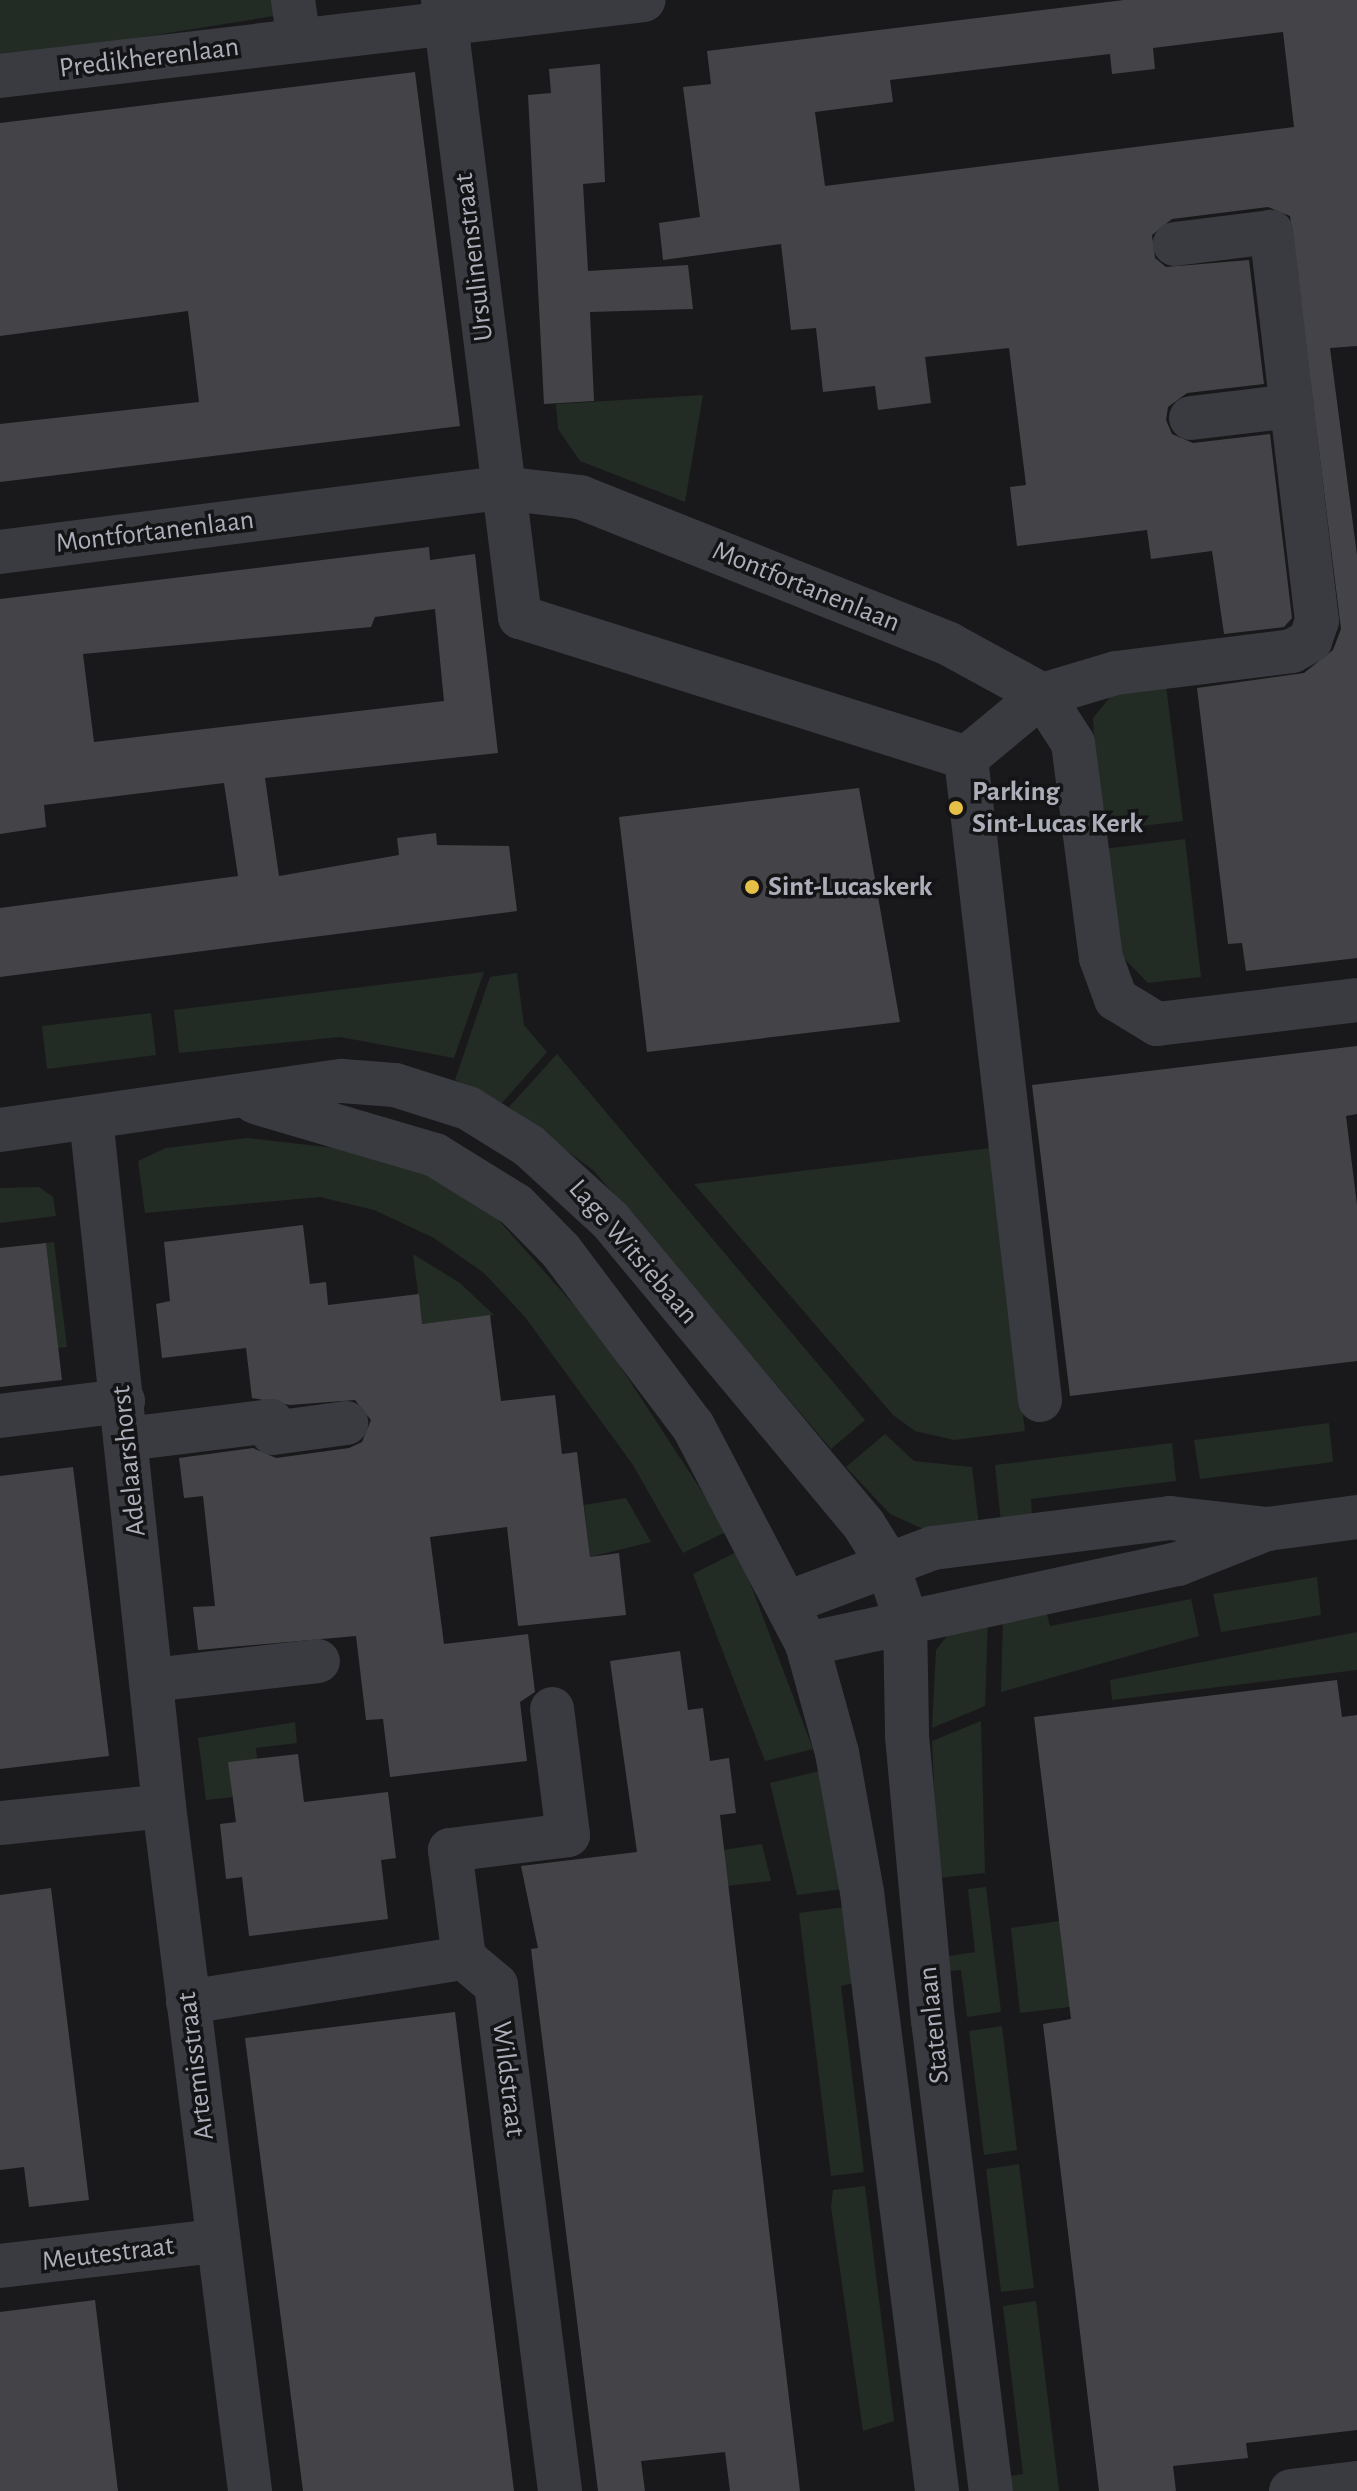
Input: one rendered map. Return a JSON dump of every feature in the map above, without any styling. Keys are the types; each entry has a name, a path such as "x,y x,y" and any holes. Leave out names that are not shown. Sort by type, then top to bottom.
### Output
{"street":[{"name":"Predikherenlaan","path":"0,76 296,20 644,0"},
{"name":"Ursulinenstraat","path":"444,12 500,488 520,617 966,758"},
{"path":"1040,1400 966,758 1042,695 1116,673 1292,651 1310,641 1317,621 1271,232 1175,244"},
{"path":"1191,418 1292,406"},
{"name":"Montfortanenlaan","path":"0,552 500,488 580,497 949,644 1042,695 1073,743 1101,958 1116,999 1157,1024 1357,1000"},
{"name":"Lage Witsiebaan","path":"0,1130 248,1100 342,1081 395,1085 443,1097 529,1146 610,1220 886,1560"},
{"name":"Lage Witsiebaan","path":"248,1100 435,1155 516,1205 561,1251 693,1426 790,1602 807,1644"},
{"name":"Adelaarshorst","path":"91,1118 164,1806"},
{"path":"0,1416 271,1421 273,1433 346,1423"},
{"path":"807,1644 905,1617 1178,1564 1267,1529 1357,1517"},
{"path":"790,1602 886,1560 1170,1518 1267,1529"},
{"name":"Statenlaan","path":"886,1560 905,1617 907,1736 933,2020 991,2491"},
{"name":"Statenlaan","path":"807,1644 837,1753 862,1892 937,2491"},
{"path":"152,1680 318,1661"},
{"path":"188,2002 464,1958 450,1850 568,1835 552,1709"},
{"path":"0,1823 164,1806"},
{"name":"Artemisstraat","path":"164,1806 250,2491"},
{"name":"Wildstraat","path":"464,1958 496,1985 560,2491"},
{"name":"Meutestraat","path":"0,2266 217,2241"},
{"path":"1291,2491 1357,2483"}],"shaded area":[{"path":"0,0 273,0 274,16 0,60"},
{"path":"703,395 685,502 580,461 558,429 556,404"},
{"path":"1166,685 1183,821 1100,831 1093,718 1111,696"},
{"path":"1185,839 1201,977 1148,983 1120,954 1103,849"},
{"path":"484,972 454,1058 340,1037 179,1053 174,1010"},
{"path":"517,973 524,1025 547,1052 502,1103 455,1080 490,977"},
{"path":"151,1013 156,1055 47,1069 42,1026"},
{"path":"557,1054 865,1420 831,1449 594,1171 509,1107"},
{"path":"247,1138 344,1149 430,1176 495,1216 597,1331 728,1531 683,1553 633,1465 525,1317 484,1273 434,1238 374,1210 320,1197 145,1213 138,1161 166,1148"},
{"path":"990,1148 1025,1431 954,1440 915,1431 893,1415 694,1184"},
{"path":"39,1187 53,1197 56,1216 0,1223 0,1188"},
{"path":"54,1242 67,1347 58,1348 46,1243"},
{"path":"413,1254 460,1283 494,1315 422,1324"},
{"path":"1329,1423 1333,1462 1200,1479 1194,1440"},
{"path":"885,1434 914,1461 972,1467 979,1525 923,1529 890,1514 846,1467"},
{"path":"1172,1443 1176,1481 1031,1499 1032,1518 1001,1523 995,1465"},
{"path":"626,1498 651,1542 590,1557 584,1505"},
{"path":"738,1551 813,1749 765,1761 693,1574"},
{"path":"1317,1577 1321,1615 1221,1632 1213,1594"},
{"path":"1191,1599 1199,1636 1001,1692 1003,1615 1045,1607 1050,1626"},
{"path":"988,1618 985,1706 932,1728 936,1650 951,1631"},
{"path":"1357,1632 1357,1670 1112,1700 1110,1680"},
{"path":"981,1721 985,1873 938,1878 932,1741"},
{"path":"295,1722 297,1743 256,1748 257,1759 229,1762 233,1797 206,1800 198,1738"},
{"path":"819,1771 843,1889 797,1895 770,1783"},
{"path":"762,1844 771,1881 664,1893 723,1850"},
{"path":"986,1887 1001,2012 967,2017 961,1970 948,1971 948,1956 975,1952 968,1889"},
{"path":"845,1907 854,1983 841,1986 864,2172 831,2176 799,1913"},
{"path":"1059,1921 1259,1984 1020,2013 1011,1928"},
{"path":"1002,2026 1017,2150 984,2155 969,2031"},
{"path":"1019,2164 1034,2288 1001,2292 986,2169"},
{"path":"865,2186 894,2421 863,2431 831,2207 833,2190"},
{"path":"1036,2301 1059,2491 1012,2491 1010,2476 1023,2474 1003,2306"}],"building":[{"path":"1124,0 1357,0 1357,346 1330,348 1357,555 1357,958 1246,971 1242,943 1228,944 1197,688 1304,673 1333,650 1341,629 1290,216 1268,207 1172,219 1152,235 1155,258 1166,267 1249,260 1264,384 1187,393 1168,407 1166,420 1172,434 1193,443 1270,434 1292,618 1284,627 1224,634 1212,551 1151,559 1147,530 1017,546 1010,487 1026,485 1009,348 925,357 931,403 878,410 875,386 823,392 816,328 791,330 781,244 663,260 659,223 700,217 683,87 711,84 707,51","holes":["1283,32 1294,127 825,186 815,112 893,102 890,80 1110,54 1112,74 1155,69 1153,48"]},
{"path":"600,64 605,182 583,184 588,271 688,265 693,309 590,312 594,401 544,404 528,95 551,93 549,69"},
{"path":"415,72 460,426 0,482 0,424 199,402 188,311 0,336 0,123"},
{"path":"429,547 430,560 475,554 498,753 265,778 279,876 399,855 397,838 436,833 437,845 509,846 517,911 0,977 0,908 238,876 224,783 44,805 46,827 0,834 0,599","holes":["435,609 444,701 94,742 83,654 371,627 375,617"]},
{"name":"Sint-Lucaskerk","path":"859,788 900,1022 647,1052 619,817"},
{"path":"1357,1046 1357,1114 1346,1116 1357,1205 1357,1361 1070,1396 1032,1085"},
{"path":"303,1225 310,1284 326,1282 328,1305 419,1294 422,1324 490,1315 501,1401 555,1395 562,1454 577,1452 590,1557 619,1553 626,1615 518,1626 507,1527 430,1537 444,1644 528,1634 535,1692 520,1702 527,1761 390,1777 383,1719 366,1720 356,1636 198,1650 193,1607 215,1606 203,1496 184,1498 179,1458 253,1448 276,1458 349,1448 362,1442 371,1420 355,1400 290,1405 252,1398 246,1348 162,1358 156,1304 170,1301 164,1242"},
{"path":"46,1243 62,1380 0,1387 0,1248"},
{"path":"73,1467 109,1756 0,1769 0,1476"},
{"path":"680,1651 688,1710 703,1708 710,1761 729,1758 736,1813 720,1815 800,2491 730,2491 725,2452 641,2461 645,2491 598,2491 531,1949 538,1948 521,1866 637,1852 610,1661"},
{"path":"1337,1680 1342,1717 1357,1715 1357,2430 1246,2443 1248,2458 1173,2466 1176,2491 1099,2491 1043,2024 1071,2019 1034,1717"},
{"path":"298,1754 304,1802 388,1792 396,1858 381,1860 388,1919 249,1936 242,1877 226,1879 220,1824 236,1822 228,1762"},
{"path":"51,1888 89,2200 29,2207 24,2167 0,2170 0,1895"},
{"path":"455,2012 514,2491 303,2491 245,2038"},
{"path":"95,2300 118,2491 0,2491 0,2312"}],"place":[{"name":"Parking Sint-Lucas Kerk","path":"956,808"},
{"name":"Sint-Lucaskerk","path":"752,887"}]}
